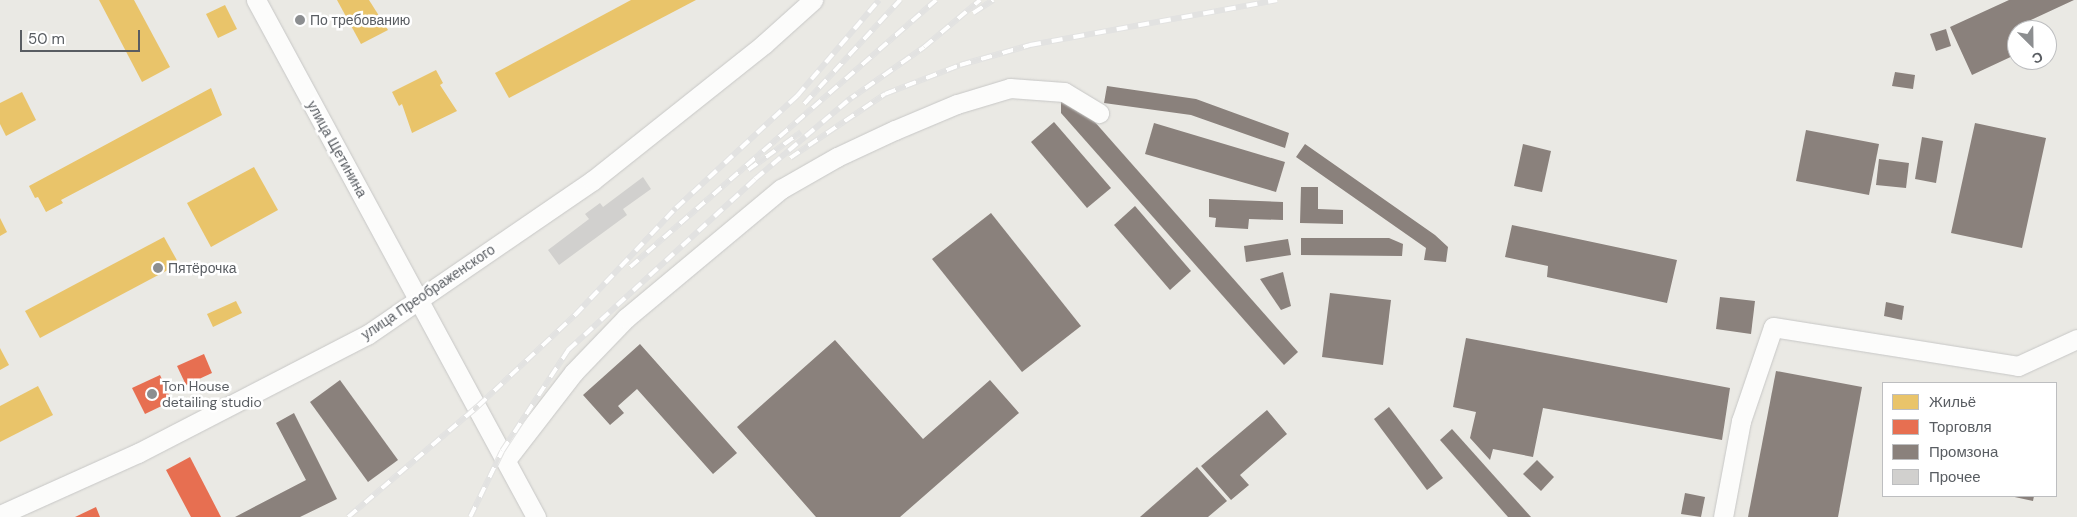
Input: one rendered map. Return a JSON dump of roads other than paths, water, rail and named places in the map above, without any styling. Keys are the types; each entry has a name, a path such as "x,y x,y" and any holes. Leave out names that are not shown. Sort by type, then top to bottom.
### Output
{"street":[{"name":"улица Щетинина","path":"256,0 536,517"},
{"name":"улица Преображенского","path":"0,515 138,453 367,335 592,181 764,44 813,0"},
{"path":"506,460 574,372 626,318 781,189 837,157 895,130 957,104 1010,88 1038,87 1064,92 1098,113"},
{"path":"1723,517 1741,421 1774,327 2018,366 2077,339"}],"railway":[{"path":"348,517 478,406 575,315 676,208 797,96 879,0"},
{"path":"804,104 900,0"},
{"path":"630,267 936,0"},
{"path":"847,101 924,47 980,0"},
{"path":"973,13 993,0"},
{"path":"790,158 885,94 960,65 1030,45 1277,0"},
{"path":"470,517 502,451 568,350 755,179 851,98"},
{"path":"748,170 801,132"}],"place":[{"name":"По требованию","path":"300,20"},
{"name":"Пятёрочка","path":"158,268"},
{"name":"Ton House detailing studio","path":"152,394"}]}
